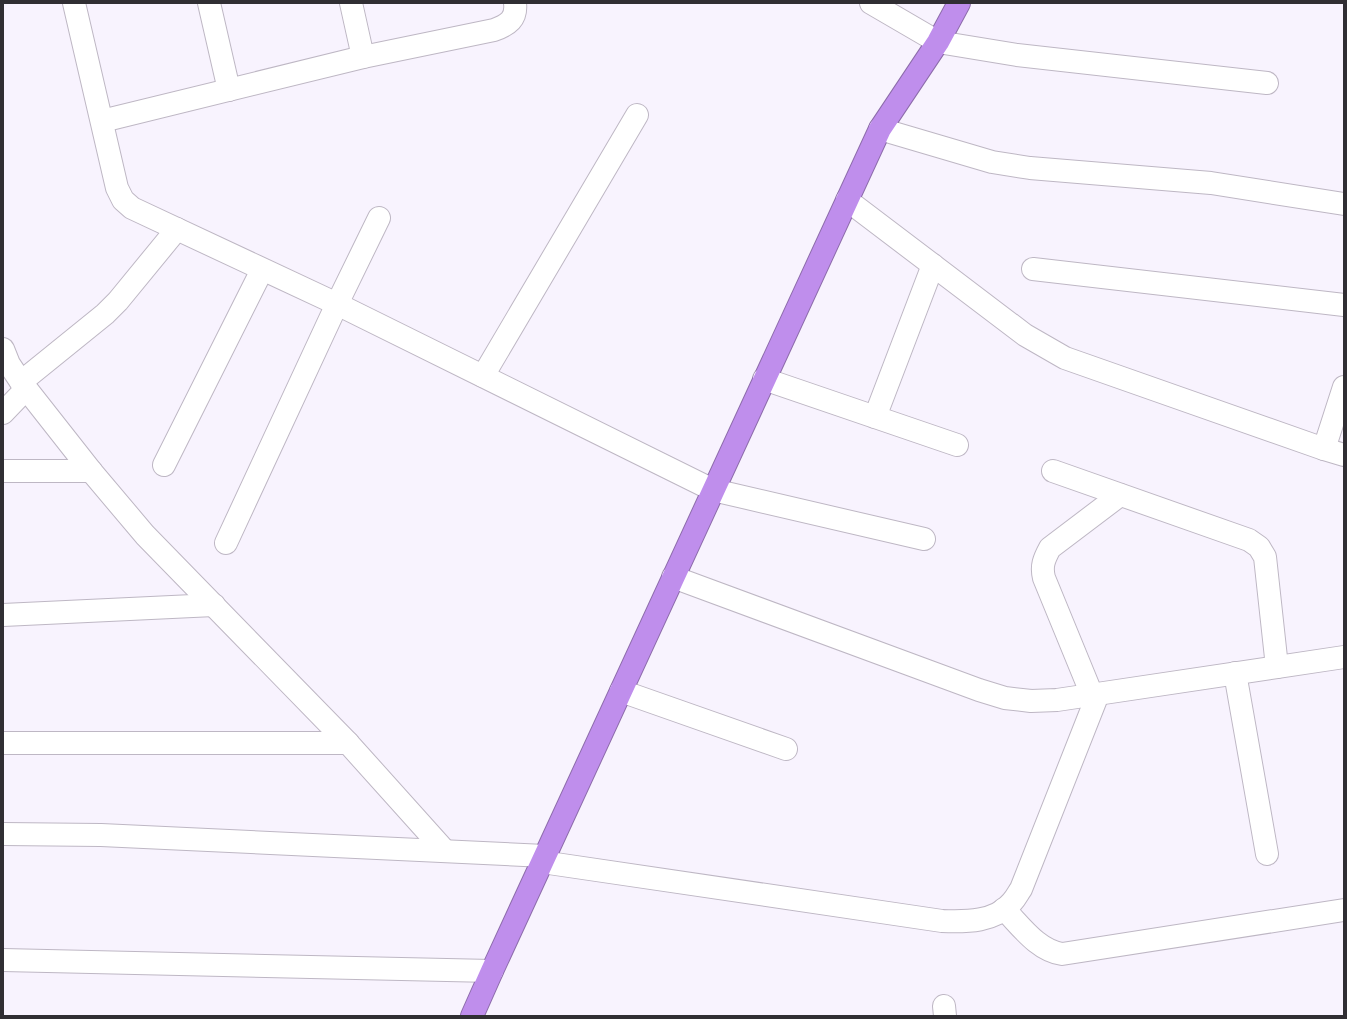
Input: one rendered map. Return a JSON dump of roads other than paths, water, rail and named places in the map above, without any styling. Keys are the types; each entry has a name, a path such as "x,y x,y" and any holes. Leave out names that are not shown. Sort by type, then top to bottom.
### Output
{"highway":[{"path":"472,1016 880,129 938,42 959,3"}],"street":[{"path":"74,3 117,188 123,200 132,208 337,304 714,490 924,539"},
{"path":"209,3 229,90"},
{"path":"351,3 363,57"},
{"path":"102,121 363,57 494,30 505,26 514,17 515,3"},
{"path":"871,3 938,42 1017,55 1267,83"},
{"path":"483,376 637,115"},
{"path":"880,129 992,162 1030,168 1211,183 1344,204"},
{"path":"847,200 1025,336 1065,358 1334,452 1344,387"},
{"path":"226,543 337,304 379,218"},
{"path":"3,413 23,386 106,314 177,229"},
{"path":"875,417 933,265"},
{"path":"1033,269 1344,305"},
{"path":"164,465 262,270"},
{"path":"3,349 9,364 23,386 91,471 145,534 348,743 445,851"},
{"path":"764,380 957,444"},
{"path":"3,470 91,471"},
{"path":"1054,471 1249,540 1259,547 1265,557 1277,667"},
{"path":"3,834 101,835 445,851 544,859 942,921 963,922 982,919 999,912 1012,903 1021,889 1095,694 1044,578 1042,569 1044,558 1050,548 1120,494"},
{"path":"673,577 971,687 1005,698 1031,701 1057,700 1344,657"},
{"path":"3,615 214,605"},
{"path":"1235,673 1267,854"},
{"path":"621,691 786,749"},
{"path":"3,743 348,743"},
{"path":"1004,909 1039,944 1051,952 1062,954 1344,910"},
{"path":"3,960 492,971"}]}
